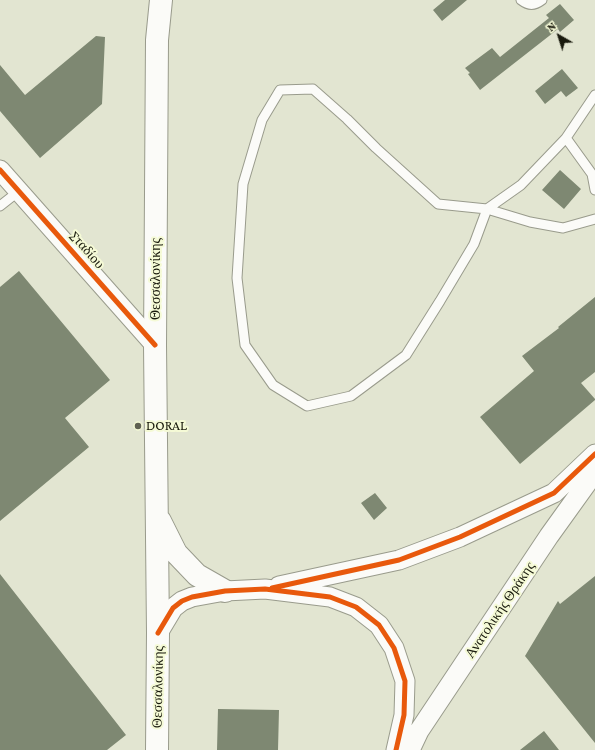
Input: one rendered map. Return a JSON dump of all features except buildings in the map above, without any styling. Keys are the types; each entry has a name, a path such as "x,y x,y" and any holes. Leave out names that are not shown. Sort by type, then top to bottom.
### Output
{"main road":[{"name":"Θεσσαλονίκης","path":"157,750 158,518 155,345 157,40 162,0"},
{"path":"158,518 176,553 197,575 226,591"}],"street":[{"name":"Σταδίου","path":"0,170 155,345"},
{"path":"265,590 399,560 460,537 554,493 595,454"},
{"name":"Ανατολικής Θράκης","path":"410,750 419,731 549,536 595,472"},
{"path":"158,633 173,608 182,600 226,591 265,590 330,597 356,607 379,626 394,648 405,681 404,715 396,750"}],"lane":[{"path":"521,0 527,4 537,4 542,0"},
{"path":"595,95 566,138 521,185 487,209 474,244 440,302 406,355 351,396 307,406 273,384 245,345 237,278 242,184 262,120 280,90 313,89 438,204 487,209 530,222 564,228 595,219"},
{"path":"566,138 592,174 595,190"},
{"path":"0,206 19,191"}],"cycle path":[{"path":"0,170 155,345"},
{"path":"272,588 399,560 460,537 554,493 595,454"},
{"path":"158,633 173,608 182,601 192,597 225,591 265,589 330,597 356,607 379,625 394,648 405,681 404,715 396,750"}],"place":[{"name":"DORAL","path":"138,426"}]}
